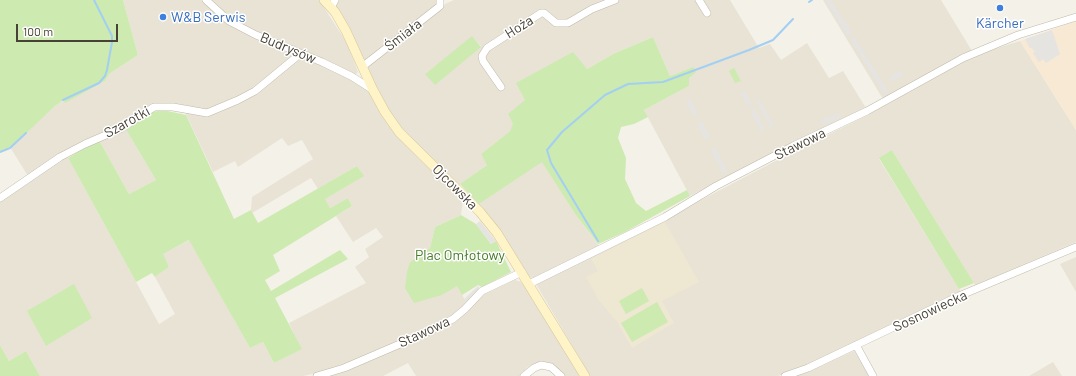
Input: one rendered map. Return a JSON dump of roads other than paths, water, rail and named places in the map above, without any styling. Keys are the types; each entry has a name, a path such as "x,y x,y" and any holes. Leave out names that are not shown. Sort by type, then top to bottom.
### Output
{"street":[{"name":"Budrysów","path":"206,0 229,21 256,35 351,76 373,90"},
{"name":"Ojcowska","path":"324,0 333,4 373,90 385,112 399,132 487,220 497,233 585,376"},
{"name":"Śmiała","path":"362,67 440,6 440,0"},
{"name":"Hoża","path":"501,87 482,56 487,48 541,13 544,13 556,23 568,24 592,9 614,0"},
{"path":"699,0 707,13"},
{"name":"Stawowa","path":"529,284 665,217 716,186 793,146 867,111 963,58 1018,35 1076,17"},
{"name":"Szarotki","path":"0,198 60,158 85,144 122,128 154,107 173,107 207,113 255,91 300,54"},
{"name":"Sosnowiecka","path":"785,376 808,368 959,296 1076,247"},
{"name":"Stawowa","path":"317,376 344,368 453,320 482,291 522,272"},
{"path":"856,345 873,376"},
{"path":"524,376 534,368 541,365 551,367 561,376"}],"waterway":[{"path":"63,100 99,83 105,76 107,70 112,36 94,0"},
{"path":"598,241 551,163 547,150 562,132 605,95 628,84 663,82 749,50 773,40 793,19"},
{"path":"0,152 10,148 26,133"}],"place":[{"name":"Kärcher","path":"1000,8"},
{"name":"W&B Serwis","path":"163,17"}],"park label":[{"name":"Plac Omłotowy","path":"460,255"}]}
